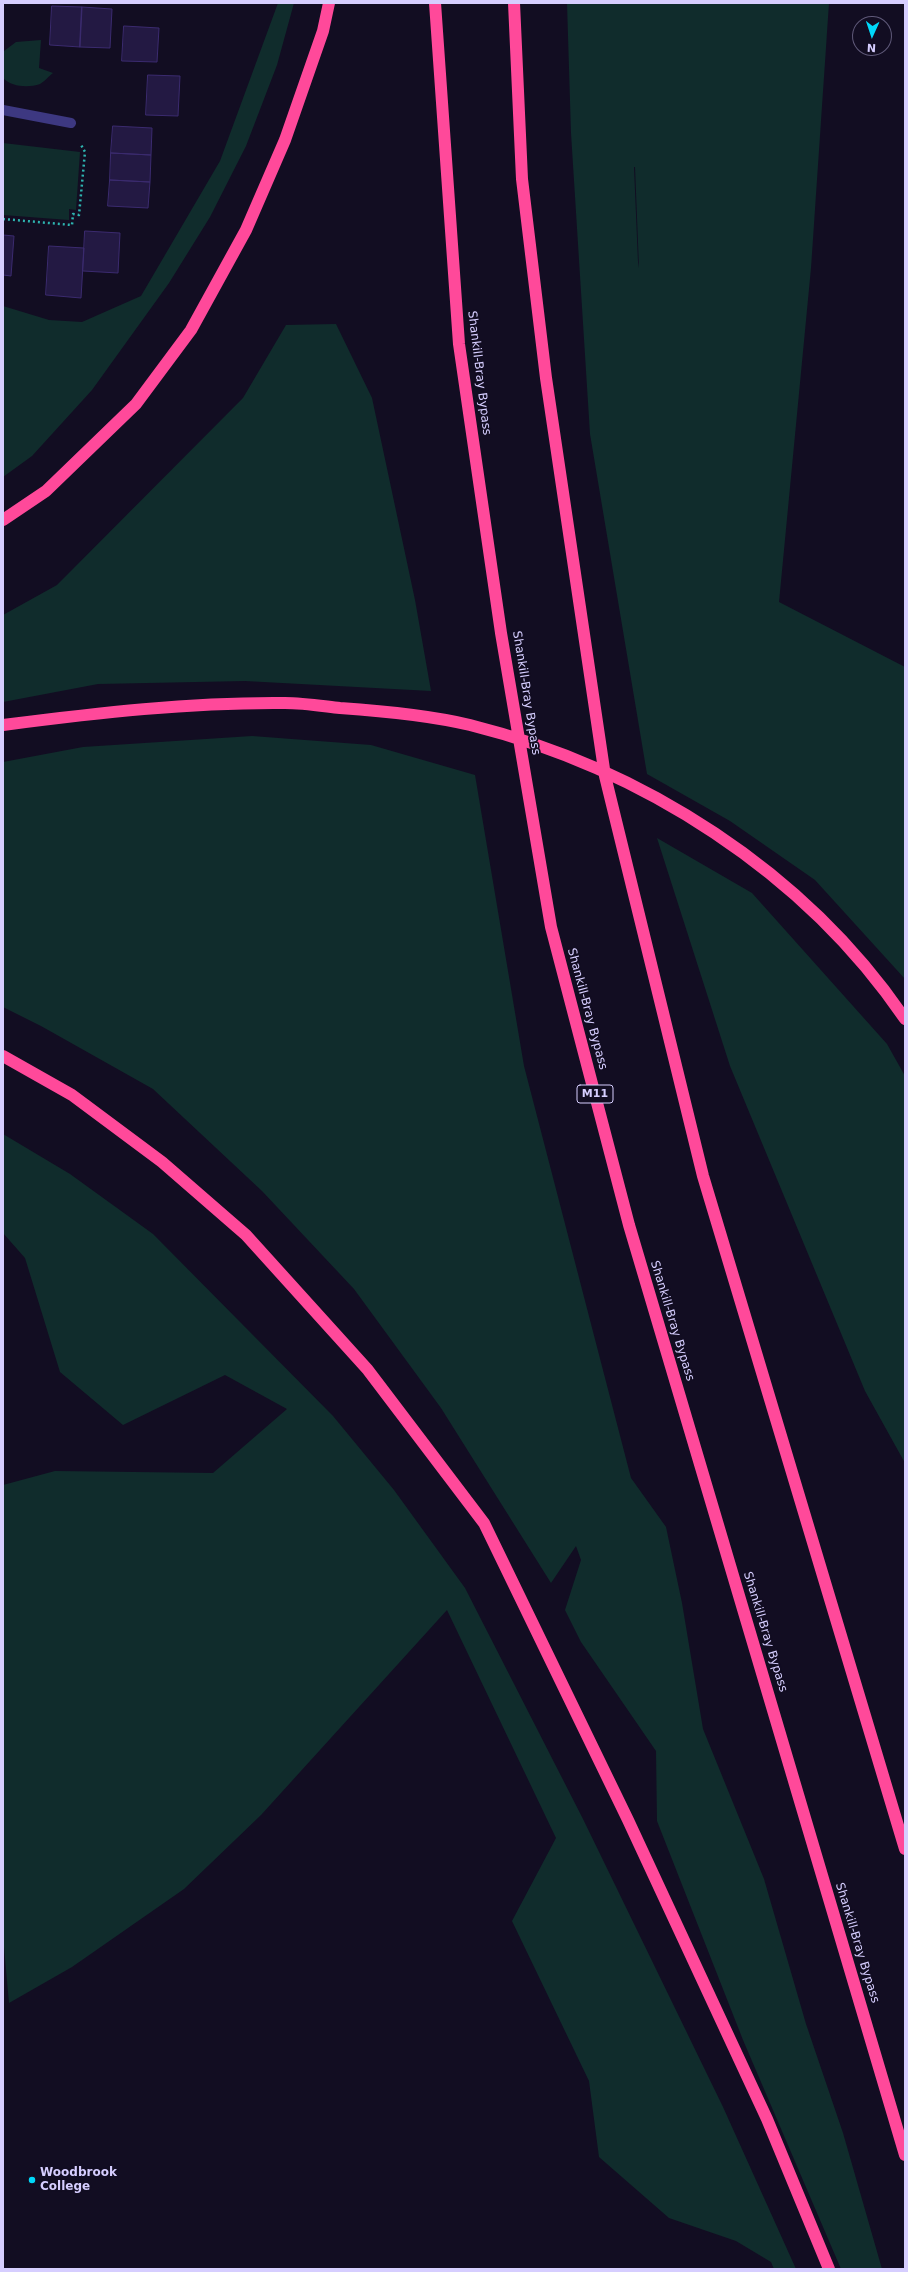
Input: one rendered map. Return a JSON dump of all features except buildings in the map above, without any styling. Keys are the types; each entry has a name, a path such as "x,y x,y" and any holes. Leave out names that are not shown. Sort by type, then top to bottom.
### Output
{"highway":[{"path":"3,520 46,491 136,404 191,330 246,230 285,140 323,31 329,3"},
{"name":"Shankill-Bray Bypass","path":"435,3 459,344 501,632 550,927 631,1232 905,2155"},
{"path":"514,3 522,179 546,378 605,776 702,1176 905,1849"},
{"path":"3,725 205,705 287,703 396,712 469,725 535,744 629,784 691,818 752,859 849,947 888,994 905,1019"},
{"path":"3,1056 72,1095 162,1162 246,1235 368,1370 484,1522 632,1827 767,2119 829,2269"}],"street":[{"path":"3,110 71,122"}],"path":[{"path":"3,219 72,225 73,214 80,215 85,152 71,122"}],"green space":[{"path":"278,3 294,3 277,65 246,146 210,217 169,283 92,390 32,456 3,477 3,306 49,320 82,322 141,296 220,161"},
{"path":"567,3 829,3 811,268 779,602 905,667 905,979 815,880 730,821 647,774 590,434 571,133","holes":["634,167 635,167 639,268"]},
{"path":"41,40 39,68 53,73 40,84 30,86 15,85 3,78 4,51 16,42"},
{"path":"3,143 80,152 76,210 69,209 69,220 3,215"},
{"path":"336,324 372,398 415,600 431,691 245,681 98,684 3,702 3,615 57,585 243,398 286,325"},
{"path":"252,736 371,745 475,775 524,1066 631,1478 666,1527 682,1603 703,1729 764,1879 806,2024 843,2133 882,2269 841,2269 743,2040 657,1821 656,1751 581,1642 565,1610 581,1560 576,1546 551,1583 441,1408 354,1289 262,1191 153,1089 41,1026 3,1007 3,762 83,747"},
{"path":"657,838 752,893 887,1044 905,1076 905,1463 865,1391 730,1066"},
{"path":"3,1134 70,1174 153,1234 333,1416 394,1490 465,1588 583,1819 723,2107 796,2269 774,2269 771,2262 736,2241 669,2218 599,2157 589,2081 512,1921 556,1838 447,1610 261,1815 184,1889 72,1967 9,2003 3,1936 3,1485 55,1471 213,1473 287,1409 225,1375 123,1425 60,1372 25,1258 3,1233"}],"place":[{"name":"Woodbrook College","path":"32,2180"}]}
